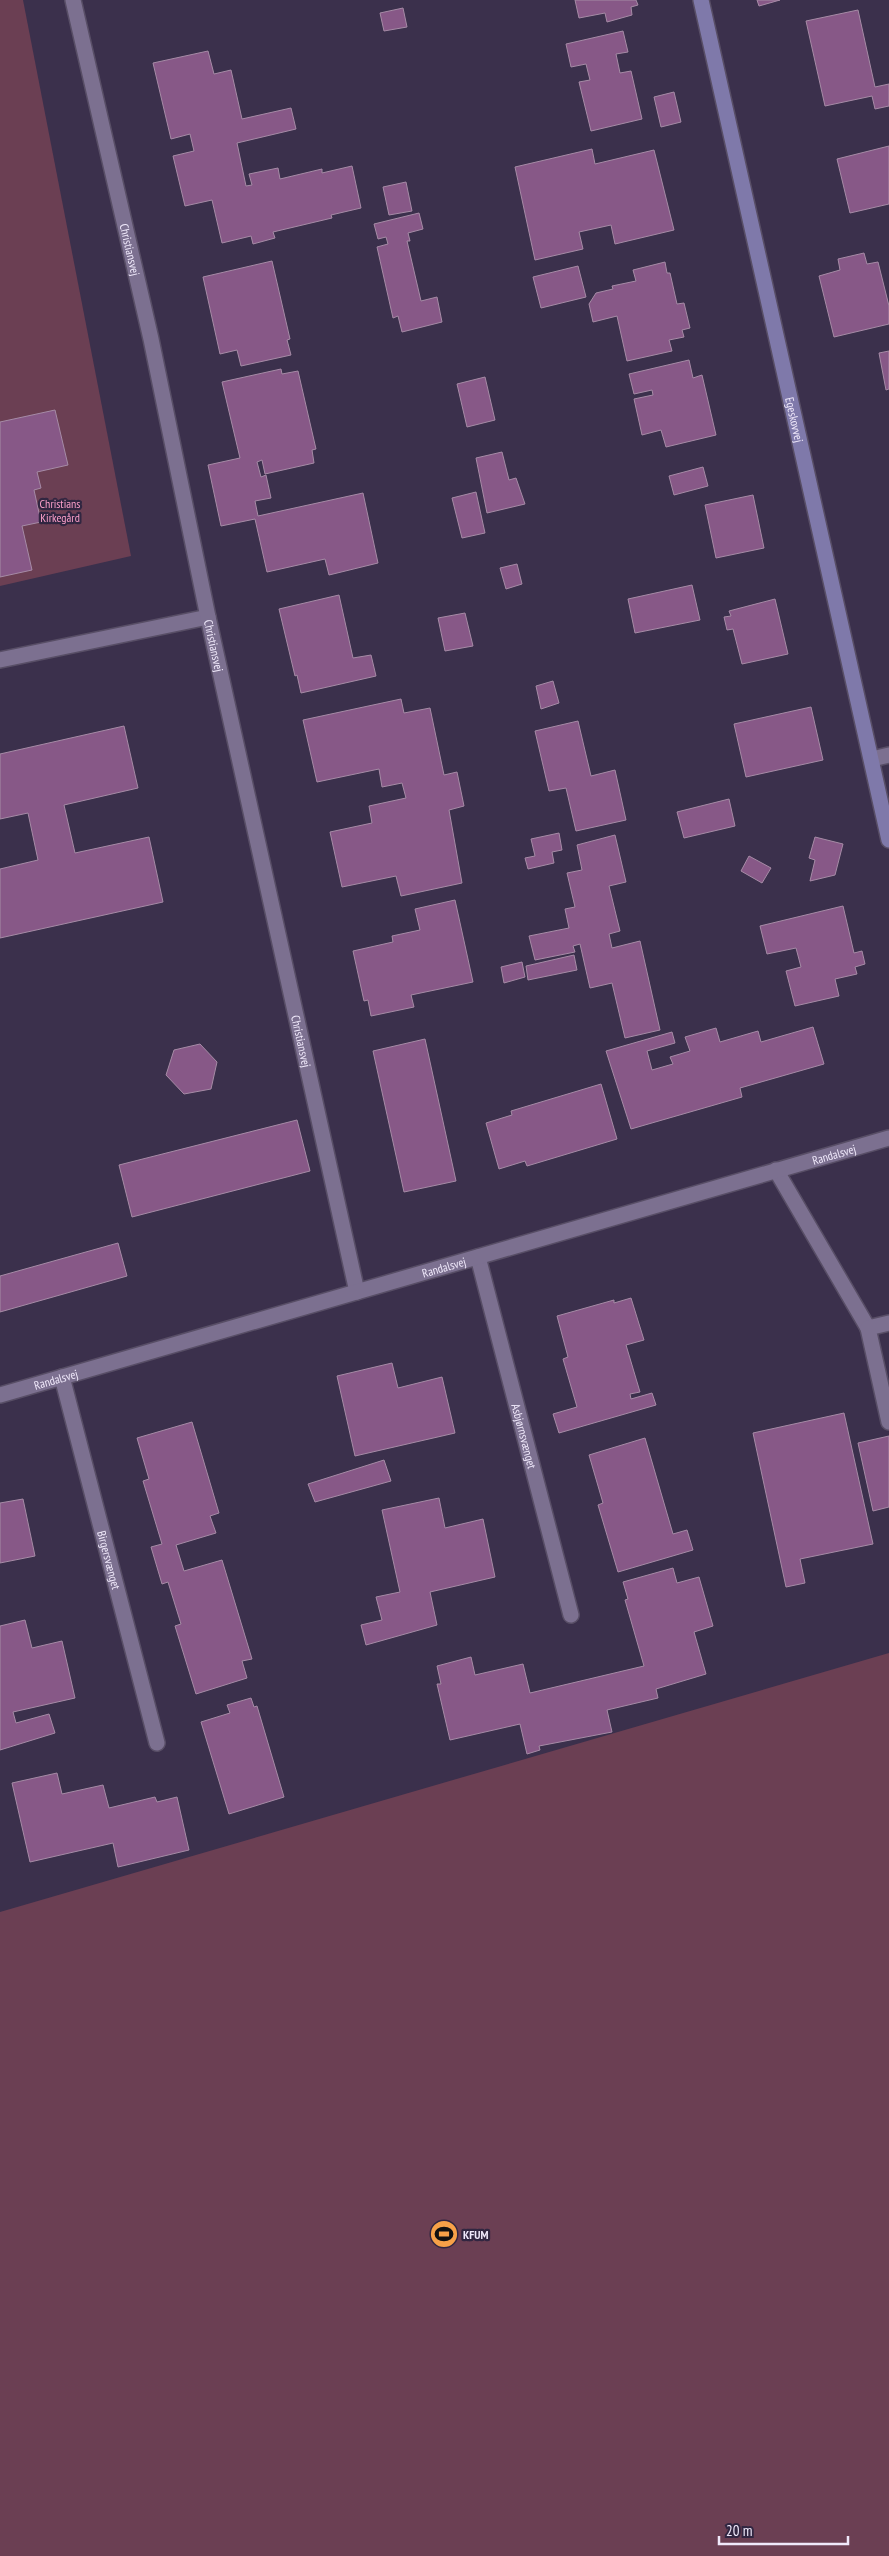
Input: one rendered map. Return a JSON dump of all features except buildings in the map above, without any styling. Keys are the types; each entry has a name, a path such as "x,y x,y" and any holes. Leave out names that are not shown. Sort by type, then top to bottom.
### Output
{"street":[{"name":"Christiansvej","path":"73,0 150,339 208,616 357,1292"},
{"name":"Egeskovvej","path":"701,0 889,840"},
{"path":"0,660 208,616"},
{"path":"872,759 889,755"},
{"name":"Randalsvej","path":"0,1395 889,1138"},
{"path":"776,1170 868,1328 889,1422"},
{"name":"Asbjørnsvænget","path":"478,1256 571,1615"},
{"path":"868,1328 889,1323"},
{"name":"Birgersvænget","path":"62,1377 156,1743"}],"green space":[{"name":"Christians Kirkegård","path":"0,0 23,0 131,556 0,586"},
{"name":"KFUM","path":"889,1653 889,2556 0,2556 0,1912"}],"place":[{"name":"KFUM","path":"444,2234"}]}
